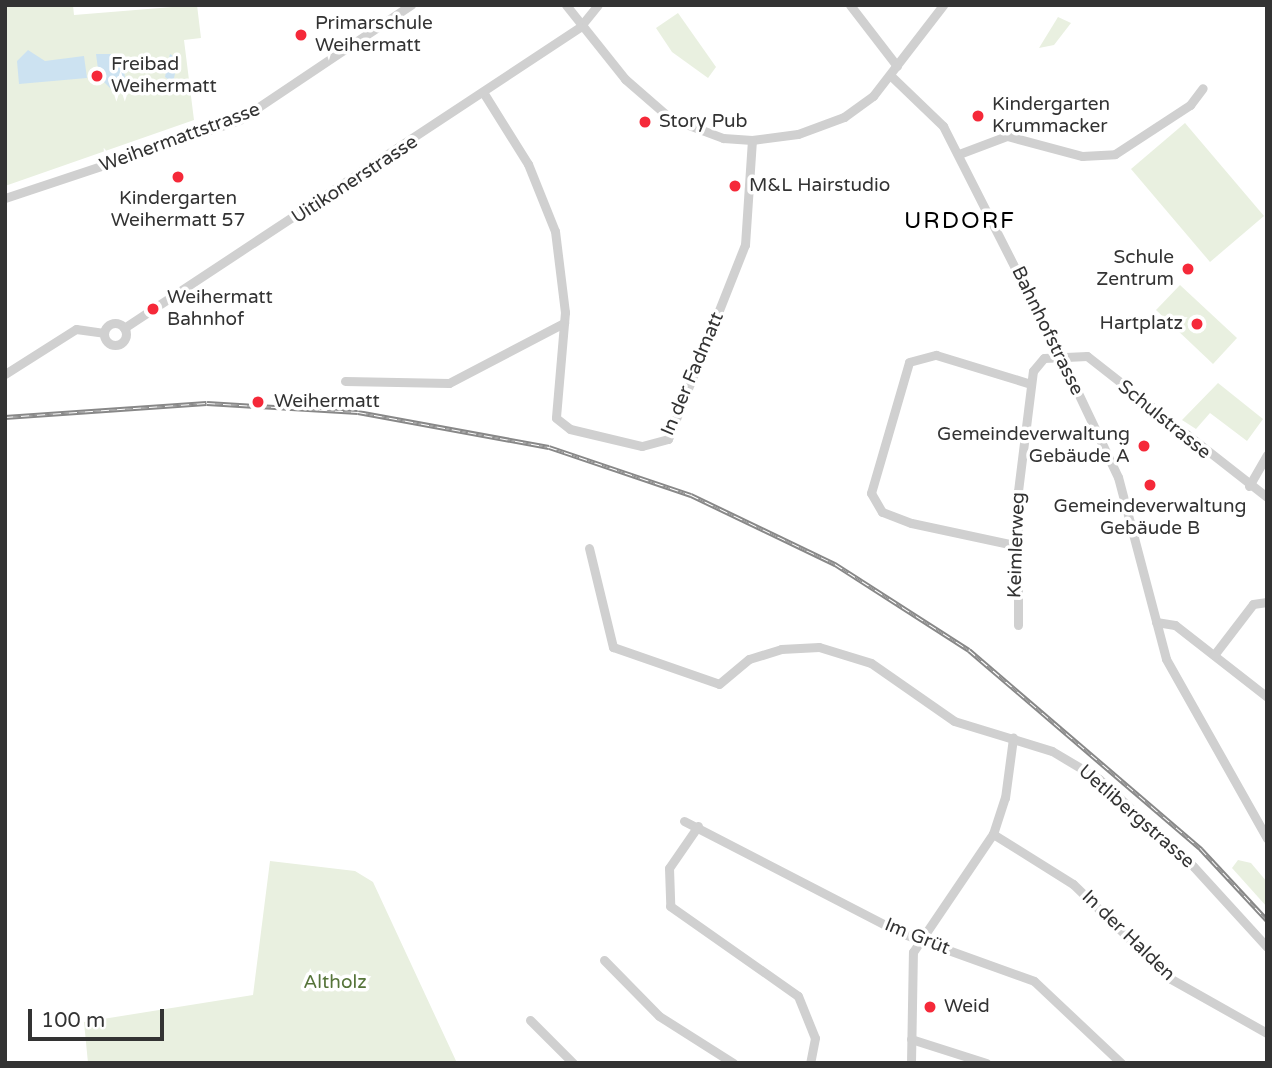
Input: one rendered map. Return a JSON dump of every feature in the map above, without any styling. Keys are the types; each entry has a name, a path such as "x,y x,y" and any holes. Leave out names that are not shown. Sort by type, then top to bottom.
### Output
{"street":[{"name":"Weihermattstrasse","path":"5,198 239,120 411,5"},
{"path":"566,5 580,27 644,99 670,118 723,138 752,140 797,134 844,117 890,75 943,5"},
{"name":"Uitikonerstrasse","path":"124,328 580,27 598,5"},
{"path":"850,5 897,66"},
{"name":"Bahnhofstrasse","path":"890,75 921,98 959,154 1058,354 1118,477 1156,622 1176,681 1267,838"},
{"path":"959,154 1007,136 1082,156 1115,154 1190,105 1203,88"},
{"name":"In der Fadmatt","path":"483,92 528,164 555,231 564,323 555,411 559,424 642,446 663,444 746,245 752,140"},
{"name":"Uitikonerstrasse","path":"112,323 124,328 124,339 115,345 104,333 112,323"},
{"path":"345,381 449,383 564,323"},
{"path":"5,374 76,329 104,333"},
{"name":"Keimlerweg","path":"1018,625 1014,545 1031,384 1039,362 1058,354"},
{"name":"Schulstrasse","path":"1058,354 1087,356 1249,486 1267,497"},
{"path":"1014,545 911,523 882,512 871,494 909,362 936,355 1031,384"},
{"path":"1249,486 1267,455"},
{"name":"Uetlibergstrasse","path":"589,548 608,642 719,684 725,674 764,652 819,647 871,663 954,721 1059,755 1099,779 1193,866 1267,947"},
{"path":"1214,655 1250,607 1267,602"},
{"path":"1156,622 1175,625 1267,697"},
{"path":"911,1063 911,968 919,941 993,834 1006,798 1013,738"},
{"name":"Im Grüt","path":"684,821 919,941 1034,981 1121,1063"},
{"path":"698,826 669,868 670,906 798,996 815,1038 810,1063"},
{"name":"In der Halden","path":"993,834 1073,884 1171,979 1267,1033"},
{"path":"604,960 660,1016 733,1063"},
{"path":"530,1020 573,1063"},
{"path":"911,1039 986,1063"}],"green space":[{"name":"Freibad Weihermatt","path":"5,5 73,5 74,15 197,5 201,38 184,40 194,120 5,186"},
{"path":"678,13 716,67 708,78 672,52 656,28"},
{"path":"1058,17 1071,23 1054,45 1039,48"},
{"path":"1185,123 1264,216 1210,262 1131,169"},
{"name":"Hartplatz","path":"1180,285 1237,338 1213,364 1156,310"},
{"path":"1218,383 1263,419 1247,441 1210,413 1196,429 1182,420"},
{"path":"1238,860 1251,863 1267,882 1267,907 1232,868"},
{"name":"Altholz","path":"270,861 355,871 373,882 457,1063 88,1063 84,1022 253,995"}],"water":[{"path":"28,50 45,61 84,56 87,78 19,84 17,61"},
{"path":"96,54 122,54 125,78 111,89 99,77"},
{"path":"170,54 178,59 173,83 165,77"}],"railway":[{"path":"5,417 207,403 358,412 549,447 691,495 835,564 969,650 1201,849 1267,920"}],"place":[{"name":"Primarschule Weihermatt","path":"301,35"},
{"name":"Freibad Weihermatt","path":"97,76"},
{"name":"Kindergarten Krummacker","path":"978,116"},
{"name":"Story Pub","path":"645,122"},
{"name":"Kindergarten Weihermatt 57","path":"178,177"},
{"name":"M&L Hairstudio","path":"735,186"},
{"name":"Schule Zentrum","path":"1188,269"},
{"name":"Weihermatt Bahnhof","path":"153,309"},
{"name":"Hartplatz","path":"1197,324"},
{"name":"Weihermatt","path":"258,402"},
{"name":"Gemeindeverwaltung Gebäude A","path":"1144,446"},
{"name":"Gemeindeverwaltung Gebäude B","path":"1150,485"},
{"name":"Weid","path":"930,1007"}],"district":[{"name":"URDORF","path":"960,221"}]}
